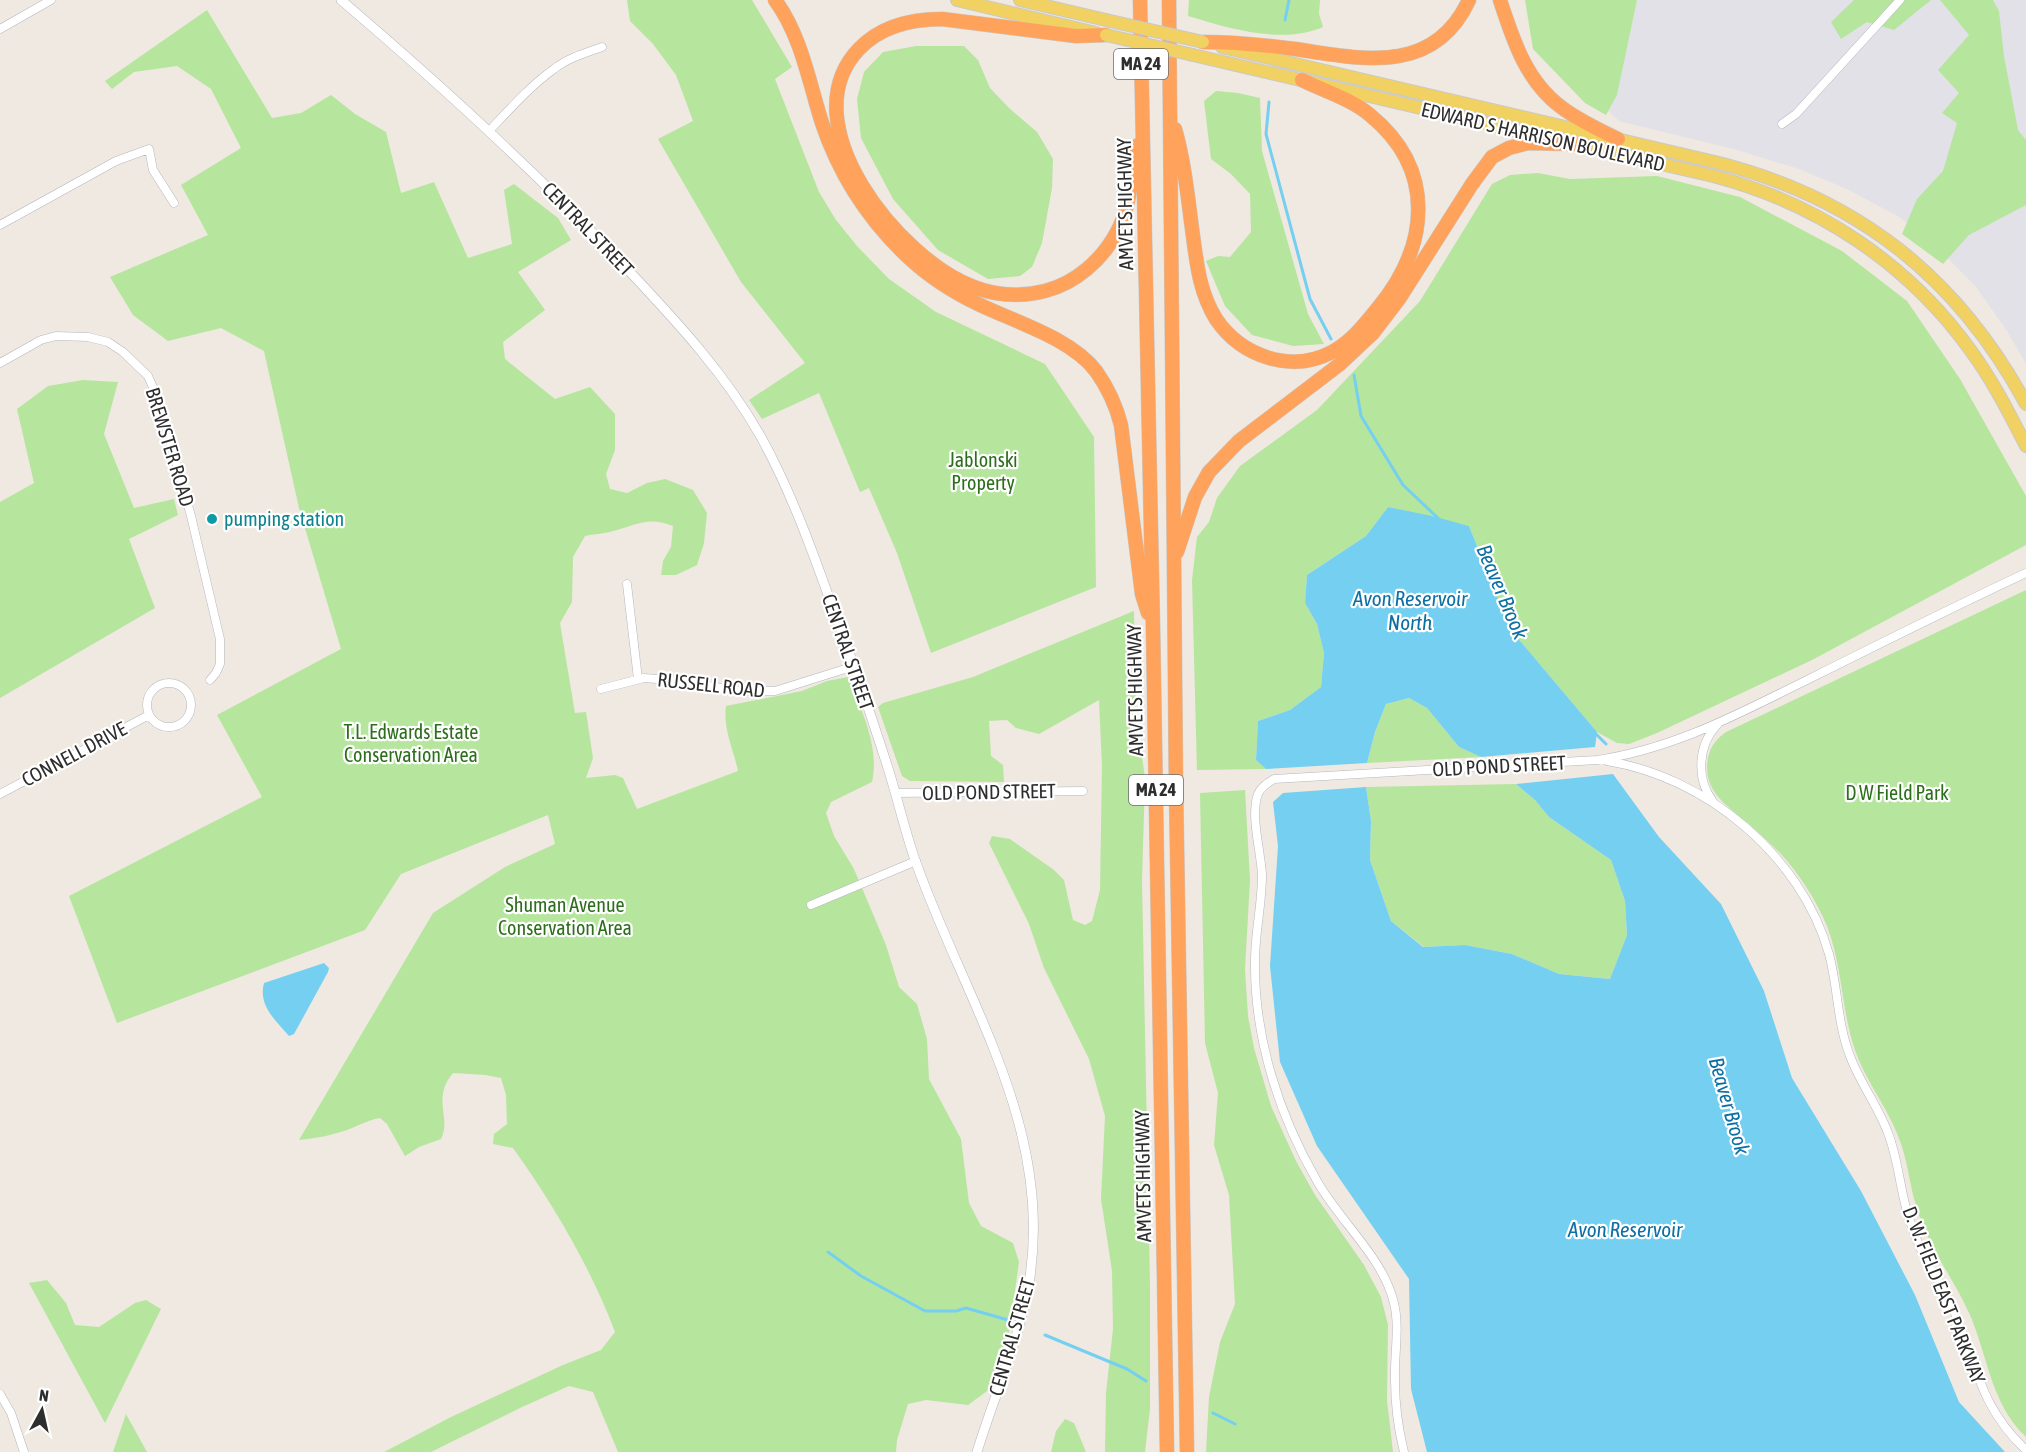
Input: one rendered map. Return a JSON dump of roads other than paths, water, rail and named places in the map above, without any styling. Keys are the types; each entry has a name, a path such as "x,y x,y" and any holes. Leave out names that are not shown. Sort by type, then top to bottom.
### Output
{"highway":[{"path":"775,0 794,34 823,126 839,165 859,201 879,227 909,258 940,282 976,303 1073,350 1095,370 1115,402 1121,425 1142,594 1153,628"},
{"name":"AMVETS HIGHWAY","path":"1140,0 1167,1452"},
{"name":"AMVETS HIGHWAY","path":"1168,0 1187,1452"},
{"path":"1203,42 1241,42 1346,57 1385,59 1416,51 1437,40 1458,20 1469,0"},
{"path":"1500,0 1518,52 1543,90 1563,109 1618,139"},
{"path":"1106,35 1076,36 942,19 912,21 888,28 870,39 856,52 840,79 836,117 845,150 858,178 885,218 925,257 972,287 999,294 1028,295 1055,288 1075,278 1107,249 1125,216 1130,198 1133,165 1143,128"},
{"path":"1170,112 1182,150 1200,283 1210,307 1227,332 1250,351 1272,359 1307,360 1332,352 1352,337 1390,292 1408,261 1415,243 1419,224 1419,204 1409,165 1394,139 1382,126 1355,105 1302,80"},
{"path":"1174,560 1195,497 1209,472 1239,441 1340,364 1373,333 1399,299 1472,184 1492,158 1509,148 1528,143 1574,144"}],"main road":[{"name":"EDWARD S HARRISON BOULEVARD","path":"957,0 1746,186 1812,213 1858,240 1901,273 1950,324 1992,382 2026,446"},
{"name":"EDWARD S HARRISON BOULEVARD","path":"1020,0 1618,139 1719,163 1770,178 1820,199 1867,225 1909,257 1960,307 1983,334 2026,404"}],"street":[{"path":"0,29 51,0"},
{"name":"CENTRAL STREET","path":"341,0 489,131 576,214 657,301 734,395 759,434 794,505 854,665 916,861 1014,1105 1026,1148 1034,1233 1031,1269 1012,1349 977,1452"},
{"path":"1782,124 1796,114 1900,0"},
{"path":"489,131 538,81 555,68 602,46"},
{"path":"0,225 116,161 149,149 157,181 174,203"},
{"name":"BREWSTER ROAD","path":"0,363 41,340 56,336 88,337 116,347 130,357 148,376 159,401 191,516 220,639 220,664 210,680"},
{"name":"OLD POND STREET","path":"1404,1452 1398,1430 1396,1404 1397,1337 1394,1304 1379,1270 1332,1206 1299,1149 1277,1095 1265,1053 1256,987 1255,961 1262,874 1256,805 1258,793 1274,779 1597,760 1635,753 1674,742 1718,724 1962,602 2026,573"},
{"path":"627,584 638,679"},
{"name":"RUSSELL ROAD","path":"601,689 638,679 670,680 741,692 767,692 791,687 854,665"},
{"name":"CONNELL DRIVE","path":"173,683 184,688 188,693 192,706 188,718 177,726 171,728 158,724 149,715 148,697 155,687 173,683"},
{"name":"CONNELL DRIVE","path":"0,794 149,715"},
{"path":"1714,802 1702,779 1702,758 1708,738 1718,724"},
{"name":"D. W. FIELD EAST PARKWAY","path":"1597,760 1642,769 1714,802 1766,847 1791,877 1810,906 1829,953 1846,1044 1851,1059 1889,1134 1905,1205 1916,1237 1953,1308 1990,1406 2011,1436 2026,1450"},
{"name":"OLD POND STREET","path":"896,793 1083,791"},
{"path":"811,905 916,861"},
{"path":"0,1394 11,1413 24,1452"}],"water":[{"name":"Avon Reservoir North","path":"1388,507 1469,526 1510,629 1597,732 1595,747 1481,757 1459,747 1427,708 1409,698 1386,704 1375,732 1367,763 1266,769 1256,760 1258,721 1290,710 1321,687 1324,653 1317,624 1305,603 1307,575 1366,536"},
{"name":"Avon Reservoir","path":"1613,774 1659,837 1721,904 1764,991 1792,1078 1861,1191 1915,1295 1959,1402 2005,1452 1427,1452 1411,1389 1409,1279 1317,1146 1280,1062 1270,966 1278,846 1273,802 1283,793 1366,787 1371,821 1370,860 1391,921 1423,947 1465,945 1512,954 1559,974 1610,979 1627,935 1625,901 1611,860 1549,817 1535,800 1516,784"},
{"path":"324,963 329,968 328,972 294,1034 289,1036 269,1012 263,998 264,983"}],"waterway":[{"name":"Beaver Brook","path":"1285,20 1289,0"},
{"name":"Beaver Brook","path":"1269,102 1266,134 1310,299 1331,339"},
{"name":"Beaver Brook","path":"1354,375 1361,416 1403,485 1439,519"},
{"name":"Beaver Brook","path":"1594,732 1606,744"},
{"path":"828,1252 861,1276 925,1311 956,1311 966,1308 1008,1320"},
{"path":"1045,1335 1127,1369 1146,1381"},
{"path":"1213,1413 1235,1424"}],"place":[{"name":"pumping station","path":"212,519"}],"park label":[{"name":"Jablonski Property","path":"983,472"},
{"name":"T.L. Edwards Estate Conservation Area","path":"411,744"},
{"name":"D W Field Park","path":"1897,793"},
{"name":"Shuman Avenue Conservation Area","path":"565,916"}]}
